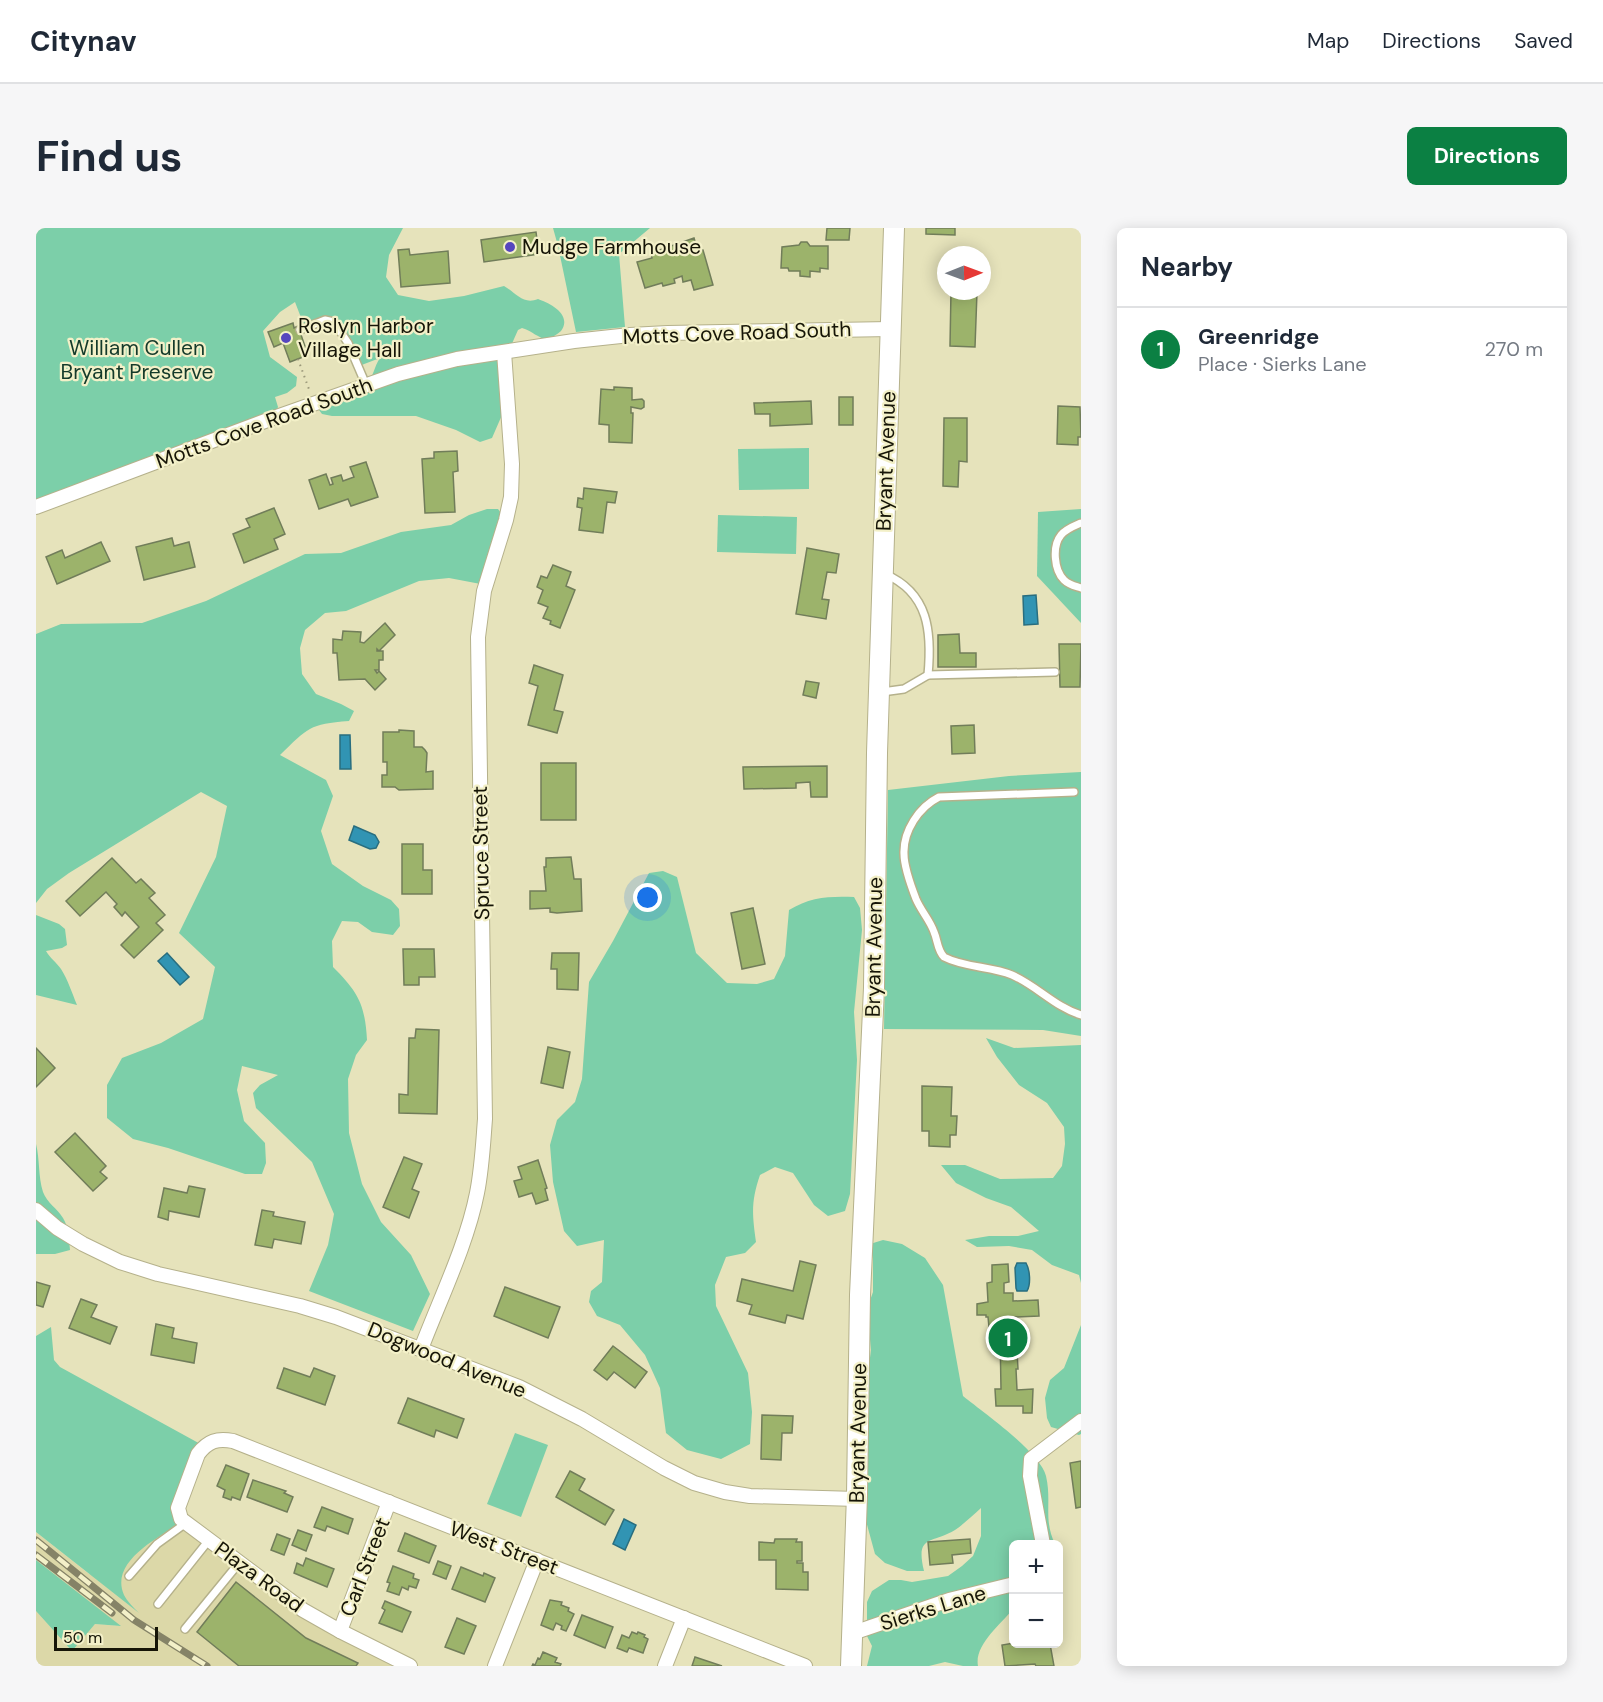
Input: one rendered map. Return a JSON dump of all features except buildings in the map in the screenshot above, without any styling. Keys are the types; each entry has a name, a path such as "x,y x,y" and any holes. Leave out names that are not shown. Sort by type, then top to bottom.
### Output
{"main road":[{"name":"Bryant Avenue","path":"851,1666 861,1295 874,969 879,693 894,228"}],"street":[{"name":"Motts Cove Road South","path":"36,507 314,403 398,374 457,359 574,341 668,333 890,329"},
{"name":"Spruce Street","path":"421,1349 469,1223 477,1192 483,1152 485,1119 478,637 484,591 511,497 512,464 504,352"},
{"name":"Dogwood Avenue","path":"36,1210 57,1228 120,1262 158,1274 300,1306 336,1317 519,1387 582,1419 664,1468 694,1483 750,1496 857,1499"},
{"path":"1042,1540 1030,1476 1031,1459 1081,1421"},
{"name":"West Street","path":"186,1523 181,1519 178,1508 198,1454 211,1441 221,1439 233,1441 805,1666"},
{"name":"Carl Street","path":"340,1631 389,1502"},
{"name":"Plaza Road","path":"186,1523 279,1594 340,1631 410,1666"},
{"path":"495,1666 537,1560"},
{"name":"Sierks Lane","path":"853,1633 949,1600 1009,1585"},
{"path":"665,1666 684,1618"}],"lane":[{"path":"300,330 325,320 334,322 348,343 366,385"},
{"path":"1081,523 1062,534 1056,553 1059,574 1065,581 1081,588"},
{"path":"883,574 900,581 917,597 928,625 930,654 928,675"},
{"path":"879,693 904,689 928,675 1055,672"},
{"path":"1074,792 939,797 924,806 916,817 910,830 904,856 916,898 934,931 937,946 944,957 997,969 1015,976 1054,1003 1081,1015"},
{"path":"129,1576 157,1544 186,1523"},
{"path":"158,1604 209,1540"},
{"path":"185,1629 239,1563"}],"path":[{"path":"298,358 314,403"}],"shaded area":[{"path":"181,1519 279,1594 409,1666 36,1666 36,1611 71,1650 95,1624 120,1626 36,1560 36,1532 89,1574"}],"green space":[{"name":"William Cullen Bryant Preserve","path":"36,228 403,228 389,255 386,277 398,295 429,301 464,296 504,286 524,299 538,299 553,306 562,314 564,325 561,331 548,340 522,328 518,330 506,357 502,415 492,438 480,442 456,430 416,416 322,414 319,410 322,404 351,393 366,384 380,358 359,366 330,321 305,328 295,302 280,312 263,331 270,357 297,377 296,386 287,393 275,397 278,407 275,414 36,507"},
{"path":"553,228 650,228 619,254 625,327 576,332"},
{"path":"809,448 809,489 739,490 738,449"},
{"path":"487,509 498,509 506,520 486,585 449,578 419,581 346,611 325,613 305,630 300,648 302,674 316,694 354,711 349,721 325,724 310,729 280,755 326,780 333,796 321,831 332,864 363,886 391,900 399,909 400,926 393,935 372,932 358,922 342,921 332,941 333,967 359,999 366,1028 367,1040 356,1055 348,1079 349,1133 362,1184 381,1222 411,1255 430,1294 413,1331 309,1291 328,1245 334,1214 312,1162 256,1108 253,1093 260,1085 278,1075 242,1066 237,1090 244,1121 265,1143 266,1163 262,1174 245,1174 168,1148 133,1139 107,1118 107,1085 122,1058 161,1043 203,1019 215,967 179,933 216,857 227,806 201,792 69,873 47,889 36,903 36,634 61,624 142,623 206,601 305,554 341,553 401,532 451,525 469,515"},
{"path":"1081,509 1081,623 1037,576 1038,512"},
{"path":"718,515 797,517 796,554 717,552"},
{"path":"1081,772 1081,1036 1043,1030 884,1029 888,790 1009,776"},
{"path":"663,871 677,877 696,953 727,983 757,984 774,979 785,956 789,910 812,900 837,897 854,897 860,908 862,930 854,1012 857,1060 850,1194 845,1211 828,1216 814,1205 793,1173 775,1167 760,1175 753,1208 756,1242 745,1253 726,1257 715,1285 716,1306 748,1373 752,1412 750,1444 721,1459 687,1450 666,1433 660,1388 645,1355 620,1325 597,1316 589,1302 591,1291 602,1282 604,1240 577,1246 564,1231 553,1182 550,1145 557,1120 575,1102 582,1079 589,982 649,873"},
{"path":"36,915 59,924 65,929 67,945 46,951 63,973 77,1005 36,995"},
{"path":"986,1038 1014,1048 1081,1045 1081,1283 1079,1275 1052,1265 1032,1250 1009,1246 977,1247 965,1240 989,1236 1018,1236 1039,1231 1011,1207 956,1183 941,1165 965,1165 1000,1179 1053,1178 1062,1166 1065,1144 1064,1127 1047,1103 1019,1085 997,1057"},
{"path":"36,1144 43,1192 63,1218 68,1234 70,1250 55,1254 36,1254"},
{"path":"883,1240 902,1244 925,1258 943,1285 963,1396 1023,1445 1042,1466 1046,1476 1048,1518 1053,1540 1009,1540 1009,1613 984,1643 980,1650 978,1666 963,1666 945,1662 929,1666 867,1666 872,1646 867,1636 867,1602 872,1591 889,1580 912,1582 948,1576 973,1556 981,1536 981,1508 955,1530 924,1545 922,1559 924,1571 907,1571 885,1563 875,1554 866,1521 863,1411 871,1350 867,1309 873,1292 873,1259 870,1244"},
{"path":"1081,1325 1081,1434 1079,1435 1051,1427 1047,1418 1045,1398 1050,1380 1064,1368"},
{"path":"51,1327 54,1360 60,1367 204,1446 178,1508 182,1522 139,1551 124,1571 121,1583 124,1595 139,1613 36,1532 36,1336"},
{"path":"515,1433 548,1445 521,1517 487,1504"},
{"path":"36,1560 121,1626 95,1624 72,1651 36,1611"}],"water":[{"path":"1036,595 1038,624 1024,625 1023,596"},
{"path":"340,735 350,735 351,769 340,769"},
{"path":"354,826 375,835 379,842 376,848 370,849 349,840"},
{"path":"167,953 189,977 180,985 158,961"},
{"path":"1017,1263 1026,1263 1029,1273 1027,1291 1017,1291 1015,1268"},
{"path":"624,1519 636,1525 625,1550 613,1544"}],"railway":[{"path":"36,1540 134,1620 207,1666"},
{"path":"36,1555 112,1613"}],"place":[{"name":"Mudge Farmhouse","path":"510,247"},
{"name":"Roslyn Harbor Village Hall","path":"286,338"},
{"name":"Greenridge","path":"1008,1338"}]}
